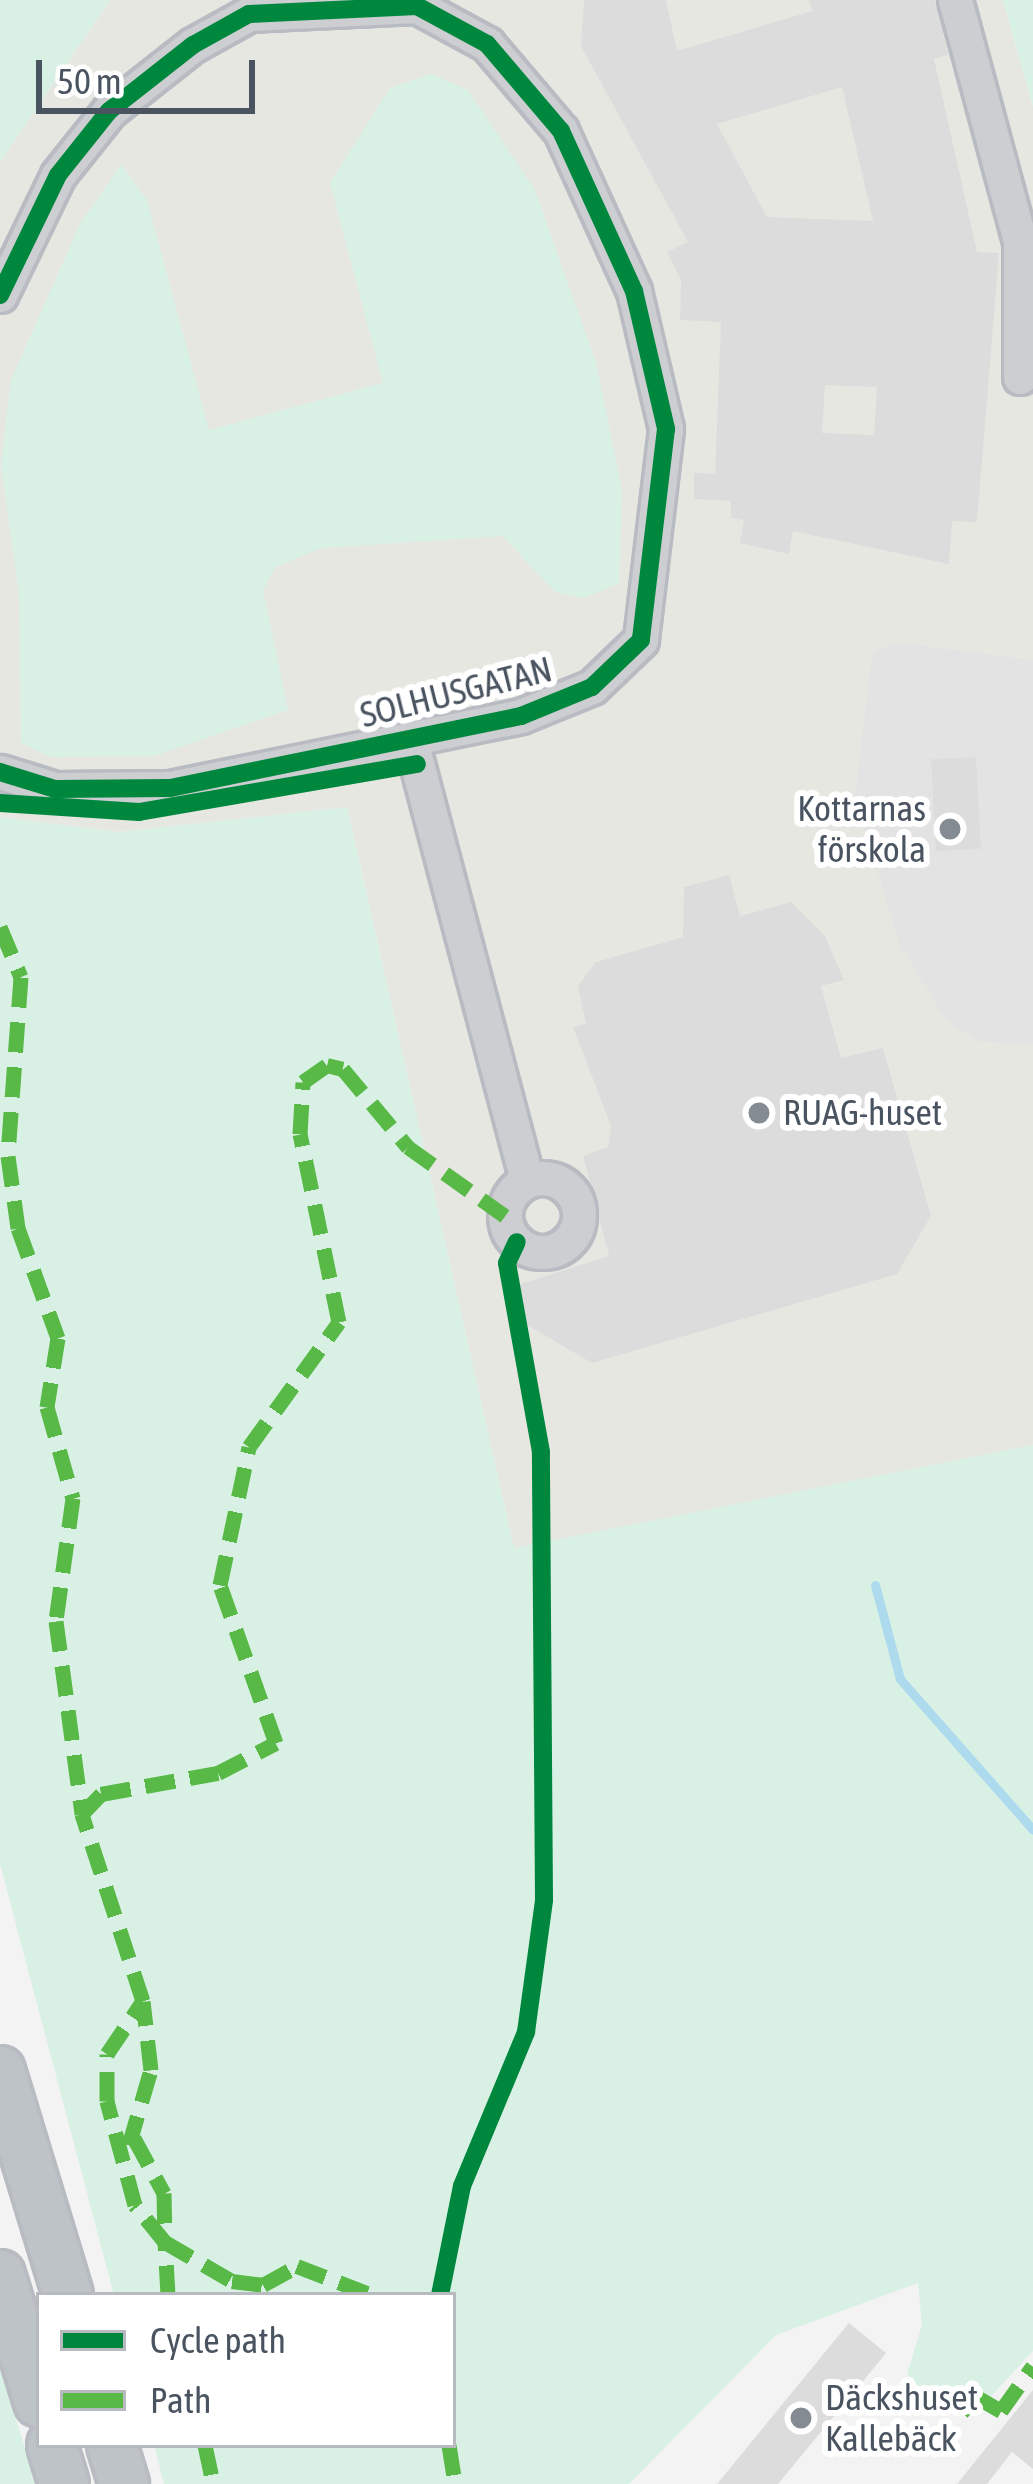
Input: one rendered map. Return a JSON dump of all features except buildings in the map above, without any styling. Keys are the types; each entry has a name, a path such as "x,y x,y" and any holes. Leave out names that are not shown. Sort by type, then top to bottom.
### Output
{"highway":[{"path":"0,2071 67,2292"},
{"path":"0,2275 36,2392"},
{"path":"53,2448 64,2484"},
{"path":"113,2448 124,2484"}],"street":[{"path":"955,0 1020,241 1020,377"},
{"name":"SOLHUSGATAN","path":"0,295 58,175 109,111 248,7 417,6 487,44 561,131 634,290 667,429 640,640 559,704 411,741 118,794 0,772"},
{"name":"SOLHUSGATAN","path":"411,741 526,1181"}],"shaded area":[{"path":"110,0 1003,0 1033,106 1033,1445 514,1549 347,807 119,832 0,817 0,162"},
{"name":"Kottarnas förskola","path":"893,642 1033,660 1033,1045 976,1041 945,1018 899,943 855,796 872,657"}],"green space":[{"path":"0,0 110,0 0,162"},
{"path":"1003,0 1033,0 1033,106"},
{"path":"431,74 468,90 535,190 596,363 622,490 619,584 583,598 555,592 503,536 321,548 276,567 263,590 288,710 154,756 51,757 21,743 19,594 1,466 11,380 80,224 121,165 147,200 209,430 383,383 330,183 390,88"},
{"path":"347,807 514,1548 1033,1445 1033,2351 984,2404 932,2401 907,2374 922,2325 918,2283 776,2335 629,2484 164,2484 155,2448 456,2448 456,2292 113,2292 0,1864 0,817 119,832"},
{"path":"0,2369 6,2387 36,2484 0,2484"}],"waterway":[{"path":"875,1585 900,1679 1033,1830"}],"marked path":[{"path":"0,927 21,977 8,1156 18,1228 58,1338 47,1407 73,1498 56,1621 82,1814"},
{"path":"168,2292 165,2242 135,2205 107,2101 107,2054 143,2001 82,1814 101,1794 218,1773 276,1743 220,1585 249,1447 339,1322 300,1134 303,1082 327,1065 343,1069 408,1147 505,1216"},
{"path":"129,2145 151,2070 143,2001"},
{"path":"134,2138 164,2193 165,2242 232,2281 263,2285 297,2266 364,2292"},
{"path":"962,2412 977,2397 1001,2411 1033,2366"},
{"path":"206,2448 213,2484"},
{"path":"449,2448 455,2484"}],"cycle path":[{"path":"0,295 58,175 109,111 193,45 249,14 417,6 487,44 561,131 634,291 666,429 641,640 592,687 521,716 170,788 55,789 0,772"},
{"path":"0,803 139,812 417,764"},
{"path":"441,2292 462,2186 526,2032 544,1900 541,1452 507,1263 517,1242"}],"place":[{"name":"Kottarnas förskola","path":"950,829"},
{"name":"RUAG-huset","path":"759,1113"},
{"name":"Däckshuset Kallebäck","path":"801,2418"}]}
